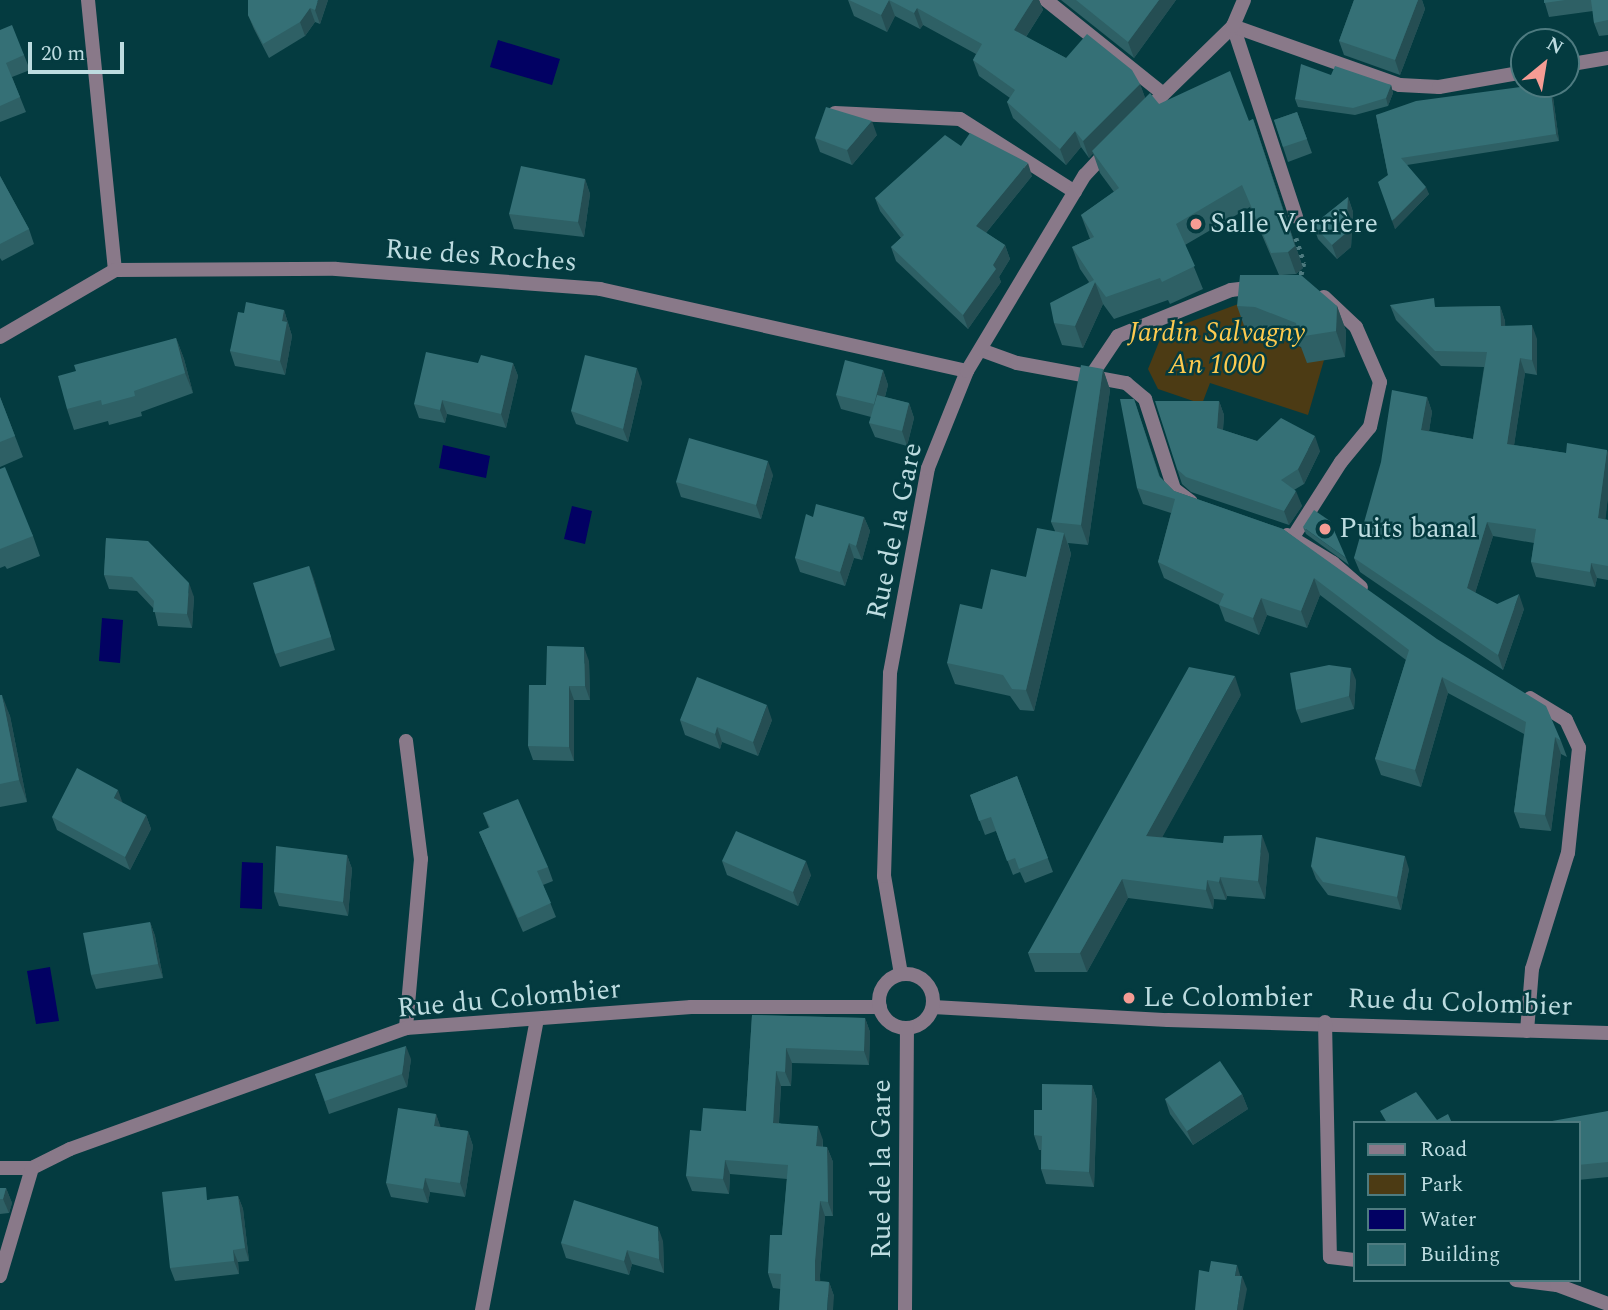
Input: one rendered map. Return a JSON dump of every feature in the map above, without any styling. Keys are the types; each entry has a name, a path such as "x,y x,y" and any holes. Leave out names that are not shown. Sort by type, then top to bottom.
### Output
{"street":[{"path":"88,0 115,270"},
{"path":"1046,0 1162,93"},
{"path":"1137,120 1233,26 1244,0"},
{"path":"1233,26 1400,85 1439,87 1510,74"},
{"path":"1233,26 1296,217"},
{"path":"1580,63 1608,58"},
{"path":"835,113 960,119 1075,192"},
{"name":"Rue de la Gare","path":"901,974 884,876 890,673 928,468 967,371 1075,192 1119,138"},
{"name":"Rue des Roches","path":"0,337 115,270 336,269 600,289 967,371"},
{"path":"1293,537 1341,462 1370,427 1380,382 1356,327 1331,301 1300,283"},
{"path":"1091,376 1118,336 1231,290 1272,286"},
{"path":"981,350 1017,363 1126,383 1145,399 1174,489 1186,500 1209,508"},
{"path":"1269,529 1293,537 1373,596"},
{"path":"1519,691 1566,720 1579,748 1568,853 1532,969 1527,1031"},
{"path":"406,741 421,859 406,1028"},
{"path":"901,974 926,982 933,1007 924,1022 907,1028 893,1024 880,1007 881,990 901,974"},
{"name":"Rue du Colombier","path":"0,1168 32,1168 70,1149 406,1028 691,1007 880,1007"},
{"name":"Rue du Colombier","path":"933,1007 1167,1020 1608,1033"},
{"path":"482,1310 537,1019"},
{"path":"1325,1023 1329,1257 1352,1260"},
{"name":"Rue de la Gare","path":"905,1310 907,1028"},
{"path":"0,1276 32,1168"},
{"path":"1533,1282 1558,1285 1608,1304"}],"path":[{"path":"1296,217 1294,232 1304,264 1300,283"}],"green space":[{"name":"Jardin Salvagny An 1000","path":"1249,300 1247,331 1283,338 1324,360 1308,415 1210,383 1202,404 1158,389 1148,369 1163,332"}],"water":[{"path":"498,40 560,59 552,85 490,67"},
{"path":"443,445 490,456 486,478 439,468"},
{"path":"572,506 592,511 585,544 564,539"},
{"path":"102,618 123,620 120,663 99,661"},
{"path":"242,862 263,863 262,909 240,908"},
{"path":"50,967 59,1021 36,1024 27,971"}],"building":[{"path":"248,0 318,0 315,10 310,8 300,22 263,44 248,15"},
{"path":"849,0 889,0 881,15"},
{"path":"889,0 1033,0 1014,30 1066,58 1087,34 1132,70 1140,84 1083,141 1075,131 1060,149 1007,102 1015,90 973,60 982,44 917,8 914,13"},
{"path":"1076,0 1159,0 1128,42"},
{"path":"1354,0 1418,0 1395,60 1339,41"},
{"path":"1544,0 1565,0 1544,3"},
{"path":"1591,0 1608,0 1608,20 1594,23"},
{"path":"12,25 24,55 6,63 20,97 0,106 0,30"},
{"path":"1301,64 1331,75 1335,66 1391,85 1386,98 1353,108 1295,99"},
{"path":"1230,71 1249,121 1253,119 1295,246 1288,252 1271,253 1242,185 1176,224 1195,266 1162,282 1160,278 1106,297 1095,282 1075,326 1054,323 1050,303 1094,280 1072,247 1094,237 1081,215 1119,188 1092,151 1150,93 1159,104"},
{"path":"1510,88 1510,98 1552,98 1556,134 1401,158 1426,187 1392,221 1378,182 1388,175 1376,115 1416,101"},
{"path":"826,107 872,121 847,150 815,138"},
{"path":"1297,112 1307,139 1283,147 1274,120"},
{"path":"970,133 1028,163 976,226 1005,245 993,265 996,269 963,315 891,247 904,235 875,198 945,135 961,146"},
{"path":"521,166 585,179 578,222 509,214"},
{"path":"0,176 29,229 0,244"},
{"path":"1348,197 1346,233 1332,245 1313,225"},
{"path":"1240,275 1301,275 1337,306 1336,331 1298,337 1296,323 1255,307 1237,306"},
{"path":"1434,298 1435,307 1500,306 1501,326 1532,325 1532,360 1520,358 1507,444 1566,453 1567,443 1607,450 1598,518 1608,520 1608,566 1591,563 1590,572 1531,562 1536,529 1487,522 1467,588 1497,604 1519,594 1498,655 1354,558 1381,462 1392,390 1427,397 1421,430 1473,439 1487,352 1435,351 1390,305"},
{"path":"246,302 284,310 282,321 287,322 280,361 230,351 238,312 244,313"},
{"path":"176,338 185,373 134,391 135,396 102,405 101,400 67,409 58,376 76,371 74,365"},
{"path":"426,352 478,363 481,355 513,363 501,414 442,400 440,410 414,404"},
{"path":"585,355 637,368 623,429 571,411"},
{"path":"845,360 883,370 874,404 836,395"},
{"path":"1081,365 1103,369 1081,525 1051,522"},
{"path":"877,395 909,403 902,431 869,423"},
{"path":"0,397 15,436 0,442"},
{"path":"1120,399 1134,399 1159,476 1174,491 1283,529 1437,639 1546,706 1561,741 1555,737 1545,815 1514,812 1526,722 1442,677 1415,770 1375,759 1409,650 1314,578 1301,611 1261,598 1253,618 1219,605 1224,594 1158,562 1175,499 1137,488"},
{"path":"1155,401 1219,401 1217,428 1257,441 1281,418 1315,436 1298,469 1281,480 1296,491 1284,511 1186,477 1177,469"},
{"path":"689,438 768,461 756,505 676,482"},
{"path":"5,467 33,536 0,549 0,469"},
{"path":"816,504 864,517 856,546 849,543 840,572 795,558 806,514 813,517"},
{"path":"1314,510 1330,521 1346,558 1303,527"},
{"path":"1037,528 1064,533 1026,690 1012,689 1003,675 947,663 960,604 982,609 991,569 1026,577"},
{"path":"106,538 148,541 189,583 187,614 153,612 154,601 132,577 104,575"},
{"path":"309,566 331,637 275,654 253,583"},
{"path":"547,646 584,647 585,686 569,686 569,747 528,746 529,685 546,685"},
{"path":"1329,665 1351,668 1349,696 1296,710 1290,673"},
{"path":"1189,667 1235,676 1146,836 1223,843 1224,836 1262,835 1258,881 1220,877 1219,882 1207,880 1206,890 1122,879 1080,953 1028,953"},
{"path":"697,677 767,705 753,742 717,727 715,734 680,720"},
{"path":"0,695 19,780 0,784"},
{"path":"77,768 118,790 114,798 146,815 125,857 52,817"},
{"path":"1017,776 1048,858 1019,869 1015,858 1007,861 991,817 979,821 970,795"},
{"path":"518,799 548,867 537,871 551,903 518,918 479,832 490,827 483,813"},
{"path":"736,831 806,861 793,892 722,861"},
{"path":"1316,837 1405,856 1397,897 1323,882 1311,866"},
{"path":"276,846 347,855 343,902 274,892"},
{"path":"150,922 158,964 91,975 83,933"},
{"path":"752,1015 865,1018 864,1051 786,1048 785,1072 776,1071 773,1123 818,1126 816,1146 827,1147 828,1202 820,1201 815,1281 829,1282 827,1310 779,1310 781,1274 768,1273 770,1235 782,1235 788,1165 725,1160 723,1179 686,1176 690,1130 701,1131 703,1108 746,1111"},
{"path":"406,1046 402,1074 325,1101 315,1074"},
{"path":"1220,1061 1242,1094 1187,1131 1165,1099"},
{"path":"1042,1084 1092,1085 1089,1172 1041,1169 1042,1136 1034,1135 1034,1110 1042,1110"},
{"path":"1416,1092 1437,1120 1448,1114 1451,1121 1386,1121 1380,1111"},
{"path":"398,1108 436,1114 434,1126 468,1131 460,1183 425,1178 423,1189 386,1183"},
{"path":"1608,1111 1608,1162 1580,1165 1580,1121 1552,1121"},
{"path":"206,1187 207,1200 238,1196 245,1248 233,1250 234,1261 170,1268 162,1192"},
{"path":"0,1188 6,1188 3,1199 0,1199"},
{"path":"574,1200 658,1227 659,1259 627,1250 624,1261 561,1243"},
{"path":"1211,1261 1237,1265 1235,1276 1242,1276 1237,1310 1195,1310 1199,1270 1209,1272"}],"place":[{"name":"Salle Verrière","path":"1196,224"},
{"name":"Puits banal","path":"1325,529"},
{"name":"Le Colombier","path":"1129,998"}]}
